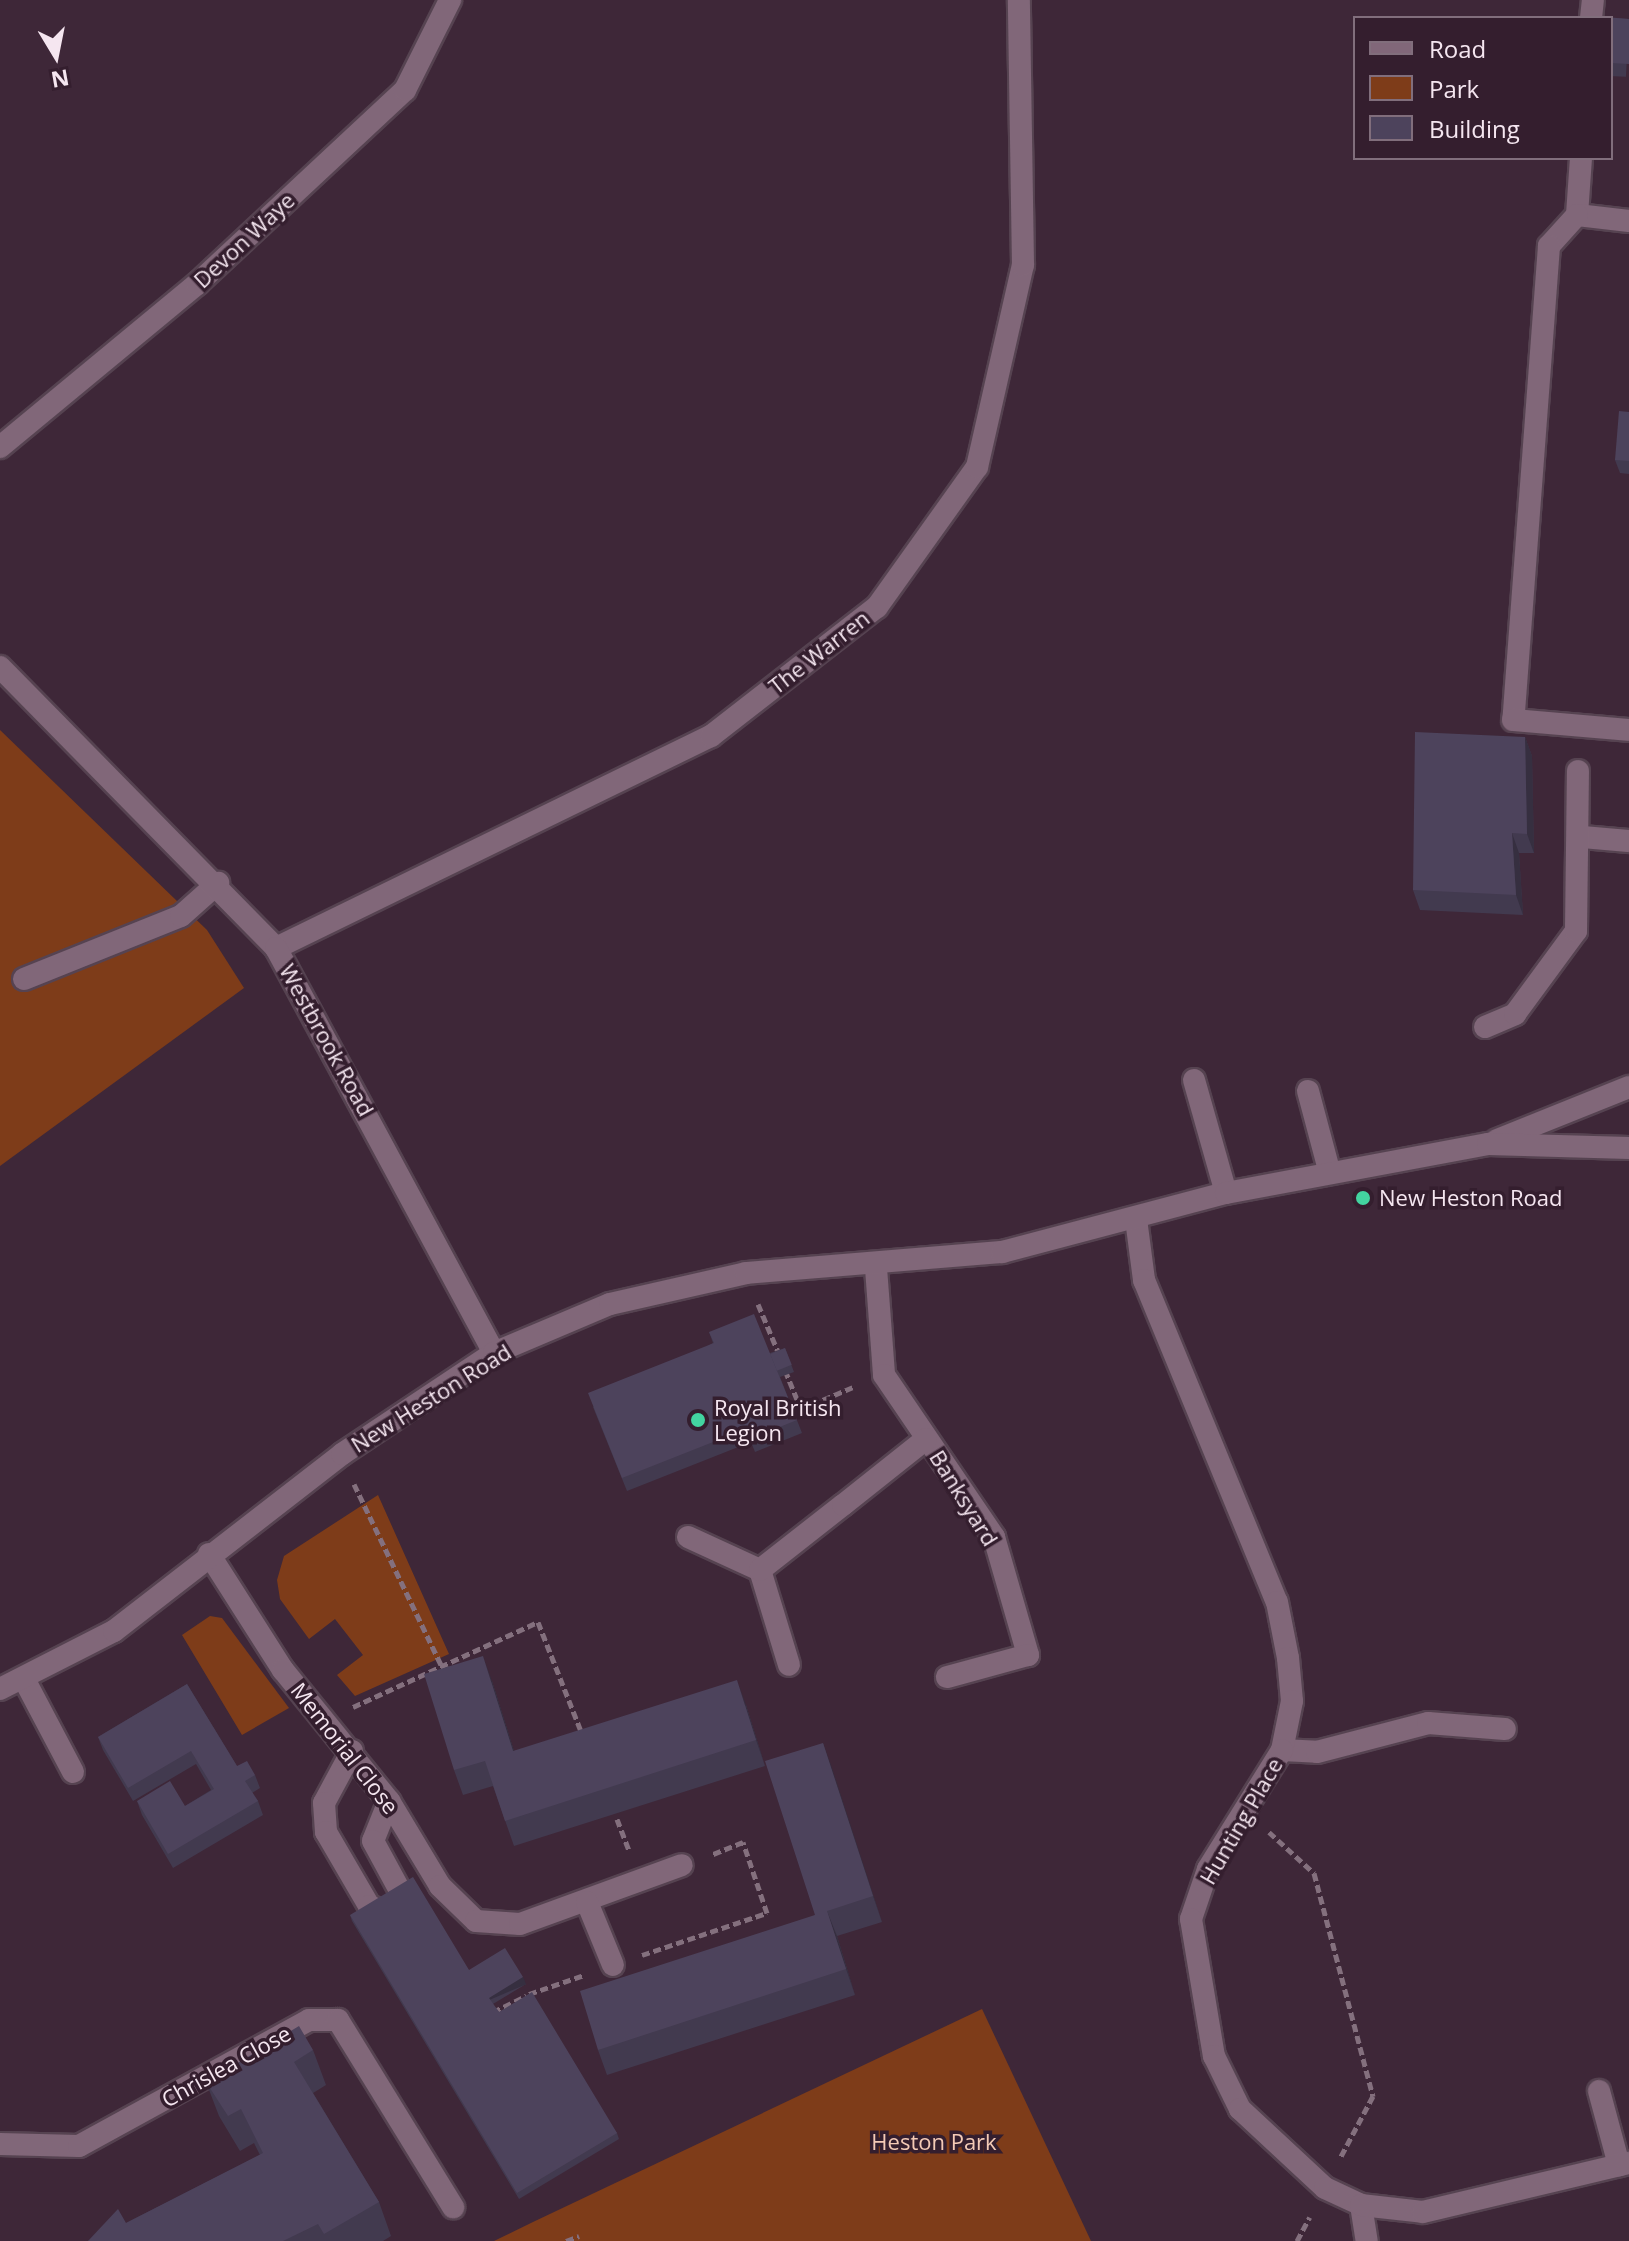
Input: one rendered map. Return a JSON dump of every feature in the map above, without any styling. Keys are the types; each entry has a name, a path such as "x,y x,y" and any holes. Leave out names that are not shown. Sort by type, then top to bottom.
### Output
{"street":[{"name":"Devon Waye","path":"0,447 197,284 405,90 450,0"},
{"name":"The Warren","path":"276,948 711,736 877,607 977,467 1023,265 1019,0"},
{"path":"1581,160 1577,215 1549,246 1513,720 1629,730"},
{"path":"1577,215 1629,221"},
{"name":"Westbrook Road","path":"0,667 218,883 276,948 494,1353"},
{"path":"1485,1027 1515,1014 1576,931 1582,837 1578,771"},
{"path":"1582,837 1629,841"},
{"path":"24,979 181,916 218,883"},
{"path":"1194,1080 1226,1193"},
{"name":"New Heston Road","path":"1488,1144 1629,1087"},
{"path":"1308,1091 1329,1170"},
{"name":"New Heston Road","path":"0,1689 114,1631 209,1554 342,1454 494,1353 610,1304 746,1273 876,1268 1002,1252 1226,1193 1329,1170 1488,1144 1629,1148"},
{"name":"Hunting Place","path":"1136,1219 1144,1280 1277,1602 1292,1701 1282,1750 1208,1869 1191,1919 1214,2056 1240,2109 1325,2188 1361,2205 1423,2212 1624,2164"},
{"name":"Banksyard","path":"876,1268 884,1375 994,1537 1028,1655 947,1677"},
{"path":"760,1570 926,1439"},
{"path":"688,1537 760,1570 789,1665"},
{"name":"Memorial Close","path":"209,1554 283,1670 352,1751 389,1801 440,1886 476,1921 520,1924 682,1865"},
{"path":"24,1679 73,1772"},
{"path":"1282,1750 1317,1752 1428,1723 1505,1729"},
{"path":"352,1751 324,1803 326,1832 369,1906 414,1925"},
{"path":"389,1801 373,1841 398,1887"},
{"path":"587,1902 613,1965"},
{"name":"Chrislea Close","path":"0,2144 79,2146 309,2020 338,2020 453,2207"},
{"path":"1599,2091 1624,2164"},
{"path":"1361,2205 1367,2241"}],"path":[{"path":"746,1273 801,1409 884,1375"},
{"path":"776,1369 784,1366"},
{"path":"342,1454 442,1667"},
{"path":"326,1720 538,1622 588,1748"},
{"path":"1244,1809 1314,1873 1373,2096 1325,2188"},
{"path":"487,2016 528,1994 767,1913 743,1842 682,1865"},
{"path":"502,2012 528,1994"},
{"path":"566,2241 579,2236"}],"green space":[{"path":"0,730 207,930 244,988 0,1166"},
{"path":"378,1495 449,1654 355,1696 337,1675 363,1655 335,1619 309,1639 280,1599 277,1580 284,1556"},
{"path":"210,1616 222,1618 289,1708 242,1735 182,1635"},
{"name":"Heston Park","path":"982,2009 1091,2241 494,2241 533,2222"}],"building":[{"path":"1613,18 1629,19 1629,64 1613,63"},
{"path":"1619,411 1629,412 1629,461 1615,460"},
{"path":"1415,732 1525,737 1527,834 1512,833 1516,895 1413,890"},
{"name":"Royal British Legion","path":"754,1314 797,1420 750,1439 746,1429 622,1478 588,1393 714,1343 709,1332"},
{"path":"785,1348 792,1365 777,1371 770,1354"},
{"path":"483,1656 513,1751 737,1680 756,1740 505,1821 485,1761 454,1770 424,1674"},
{"path":"187,1684 237,1766 247,1761 255,1775 245,1781 258,1801 168,1854 137,1801 170,1781 185,1806 214,1789 191,1751 128,1788 98,1737"},
{"path":"823,1743 873,1896 827,1911 846,1969 598,2050 580,1991 815,1915 765,1761"},
{"path":"413,1877 469,1970 505,1948 523,1977 489,1998 499,2012 532,1992 617,2133 517,2193 350,1915"},
{"path":"299,2026 313,2050 294,2062 379,2202 324,2234 318,2224 283,2241 88,2241 118,2209 126,2223 263,2153 241,2109 228,2116 206,2082"}],"place":[{"name":"New Heston Road","path":"1363,1198"},
{"name":"Royal British Legion","path":"698,1420"}]}
